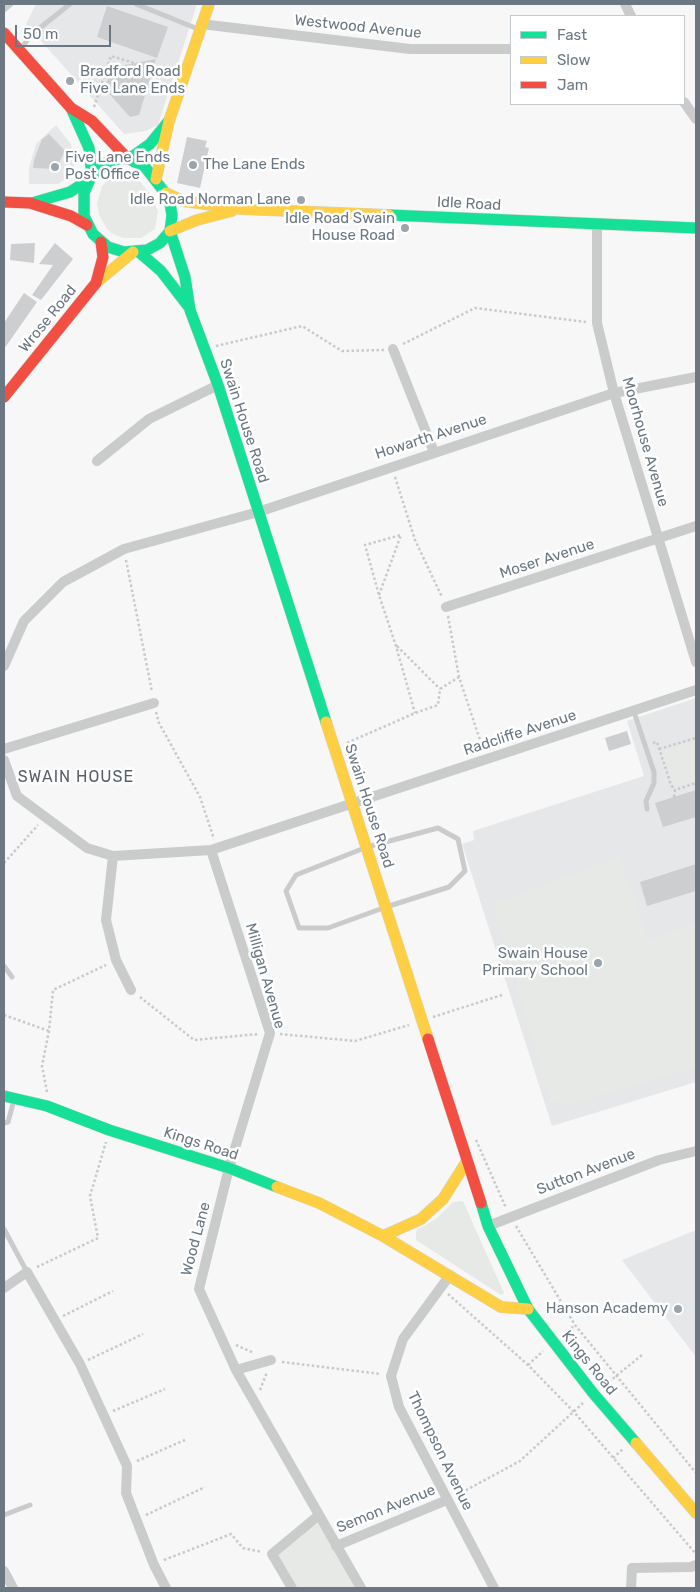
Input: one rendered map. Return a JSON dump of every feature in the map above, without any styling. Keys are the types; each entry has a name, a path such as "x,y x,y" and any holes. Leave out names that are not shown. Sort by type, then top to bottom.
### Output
{"street":[{"path":"156,179 169,121 209,4"},
{"name":"Westwood Avenue","path":"200,27 410,49 510,49"},
{"path":"4,33 71,108 92,121 128,159"},
{"path":"685,103 695,116"},
{"path":"71,108 89,148 91,178 82,205 87,225"},
{"path":"128,159 150,144 169,121"},
{"path":"4,202 30,203 71,216 87,225 101,242 116,250 136,252 160,243 170,231 172,215 166,193 145,166 128,159 121,158 106,163 91,178 70,192 30,203"},
{"name":"Idle Road","path":"166,193 183,201 241,209 696,228"},
{"name":"Idle Road","path":"170,231 197,220 241,209"},
{"name":"Moorhouse Avenue","path":"597,225 597,323 614,393 696,662"},
{"name":"Swain House Road","path":"170,231 185,277 190,310 218,385 488,1226 528,1309"},
{"name":"Wrose Road","path":"96,283 102,265 101,242"},
{"name":"Swain House Road","path":"136,252 161,271 190,310"},
{"name":"Wrose Road","path":"4,397 96,283 136,252"},
{"path":"393,349 434,452"},
{"name":"Howarth Avenue","path":"4,666 24,621 63,582 124,549 258,512 614,393 696,377"},
{"path":"97,461 149,419 218,385"},
{"name":"Moser Avenue","path":"446,608 696,526"},
{"name":"Radcliffe Avenue","path":"114,856 211,850 696,690"},
{"path":"4,749 154,703"},
{"path":"4,760 18,796 45,818 88,848 114,856 106,920 116,960 131,990"},
{"name":"Milligan Avenue","path":"211,850 270,1034 229,1168"},
{"name":"Kings Road","path":"9,1098 47,1106 109,1130 229,1168 319,1204 383,1236 502,1307 528,1309 552,1343 696,1511"},
{"name":"Sutton Avenue","path":"488,1226 660,1160 696,1151"},
{"path":"383,1236 421,1219 444,1199 467,1161"},
{"name":"Wood Lane","path":"229,1168 198,1289 236,1370 361,1588"},
{"path":"4,1288 27,1272 80,1364 127,1466 126,1493 135,1520 166,1588"},
{"path":"391,1376 403,1339 450,1275"},
{"path":"236,1370 271,1360"},
{"name":"Thompson Avenue","path":"391,1376 399,1407 494,1588"},
{"name":"Semon Avenue","path":"336,1546 447,1500"},
{"path":"292,1588 272,1554 319,1515"},
{"path":"631,1588 632,1568 691,1567 696,1565"},
{"path":"4,1571 13,1588"}],"lane":[{"path":"4,10 11,4"},
{"path":"20,50 31,35 70,4"},
{"path":"136,4 200,27"},
{"path":"634,712 654,772 654,783 646,802 647,810"},
{"path":"438,828 458,839 465,871 449,887 386,906 328,928 298,928 286,891 296,875 367,847 438,828"},
{"path":"4,966 12,977"},
{"path":"4,1123 8,1122 9,1098"},
{"path":"4,1229 27,1272"},
{"path":"4,1515 30,1505"}],"path":[{"path":"94,106 111,56 183,78"},
{"path":"205,349 302,326 342,351 393,349 475,308 597,323"},
{"path":"379,595 401,535 365,545 379,595 396,646 415,713"},
{"path":"396,646 440,689"},
{"path":"440,689 459,677"},
{"path":"335,748 438,705 440,689"},
{"path":"659,750 696,738"},
{"path":"646,746 657,742 670,785 675,790"},
{"path":"675,790 696,783"},
{"path":"674,797 675,790"},
{"path":"4,863 45,818"},
{"path":"47,1106 47,1088 42,1066 49,1031 53,990 116,960"},
{"path":"423,1020 502,995"},
{"path":"4,1015 49,1031"},
{"path":"27,1272 98,1238 90,1196 109,1130"},
{"path":"474,1137 510,1218 575,1325 696,1473"},
{"path":"55,1320 113,1291"},
{"path":"80,1364 143,1334"},
{"path":"528,1365 552,1343"},
{"path":"616,1376 642,1356"},
{"path":"271,1360 391,1376"},
{"path":"104,1415 165,1389"},
{"path":"447,1500 520,1461 574,1412"},
{"path":"127,1466 185,1440"},
{"path":"135,1520 205,1487"},
{"path":"154,1565 231,1534 243,1548 272,1554"}],"shaded area":[{"path":"36,4 197,4 158,125 145,131 124,134 26,24"},
{"path":"56,125 70,143 75,154 74,169 71,176 58,184 29,184 29,168 36,144"},
{"path":"120,173 130,174 137,178 150,194 158,211 155,229 141,238 123,238 113,234 107,229 99,215 97,203 102,186 111,177"},
{"name":"Swain House Primary School","path":"696,698 696,1082 552,1126 462,844 474,840 473,831 644,776 627,721"},
{"path":"696,741 696,781 677,787 672,783 662,752"},
{"path":"619,857 649,939 696,923 696,1067 571,1104 550,1101 493,904"},
{"path":"463,1201 504,1293 501,1295 416,1240 416,1231 437,1218 453,1202"},
{"name":"Hanson Academy","path":"696,1230 696,1357 622,1260"},
{"path":"318,1522 356,1588 298,1588 278,1555"}],"building":[{"path":"107,6 168,27 157,58 97,37"},
{"path":"156,59 139,115 130,117 104,88 109,76 120,66"},
{"path":"49,134 65,151 56,169 33,168 42,139"},
{"name":"The Lane Ends","path":"187,137 207,141 205,147 209,148 200,188 177,183"},
{"path":"35,243 34,263 10,260 11,244"},
{"path":"55,243 73,259 41,300 32,295 53,265 39,264"},
{"path":"24,293 37,302 4,349 4,323"},
{"path":"627,731 631,744 609,751 605,738"},
{"path":"696,790 696,817 663,827 655,803"},
{"path":"696,864 696,891 647,906 640,882"}],"traffic: fast":[{"path":"71,108 89,148 92,176"},
{"path":"129,159 150,144 168,122"},
{"path":"121,158 129,159 145,167 169,198 172,215 170,231 160,243 147,250 124,252 108,247 93,234 84,216 84,193 90,179 106,163 121,158"},
{"path":"32,203 70,192 90,179"},
{"path":"389,215 696,228"},
{"path":"170,231 185,277 190,310 218,385 326,722"},
{"path":"139,252 161,271 188,306"},
{"path":"4,1096 47,1106 109,1130 229,1168 277,1187"},
{"path":"481,1203 488,1226 528,1309 593,1393 636,1443"}],"traffic: slow":[{"path":"156,179 169,121 209,4"},
{"path":"166,193 183,201 241,209 389,215"},
{"path":"170,231 197,220 232,211"},
{"path":"97,282 133,252"},
{"path":"326,722 428,1039"},
{"path":"383,1236 421,1219 443,1199 467,1161"},
{"path":"277,1187 319,1203 383,1236 501,1307 528,1309"},
{"path":"636,1443 696,1513"}],"traffic: jam":[{"path":"4,33 71,108 92,121 128,159"},
{"path":"4,202 30,203 71,216 87,225"},
{"path":"4,397 96,283 103,257 101,242"},
{"path":"428,1039 481,1203"}],"place":[{"name":"Bradford Road Five Lane Ends","path":"70,81"},
{"name":"The Lane Ends","path":"193,165"},
{"name":"Five Lane Ends Post Office","path":"55,167"},
{"name":"Idle Road Norman Lane","path":"301,200"},
{"name":"Idle Road Swain House Road","path":"405,228"},
{"name":"Swain House Primary School","path":"598,963"},
{"name":"Hanson Academy","path":"678,1309"}],"district":[{"name":"SWAIN HOUSE","path":"76,777"}]}
